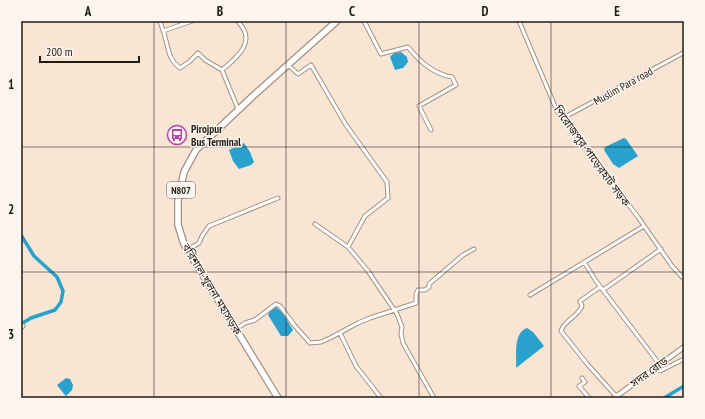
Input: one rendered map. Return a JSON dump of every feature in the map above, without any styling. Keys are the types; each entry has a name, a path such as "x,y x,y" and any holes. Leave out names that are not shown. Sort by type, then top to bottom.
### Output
{"highway":[{"name":"বরিশাল-খুলনা মহাসড়ক","path":"278,398 187,250 178,225 178,201 184,172 196,150 238,109 338,21"}],"street":[{"path":"160,21 164,31 168,52 176,66 180,68 198,53 205,60 222,70 238,109"},
{"path":"164,31 192,21"},
{"path":"222,70 237,56 245,44 246,38 243,26 237,21"},
{"path":"364,21 380,54 408,47 419,61 445,76 452,77 456,85 419,106 431,130"},
{"name":"পিরোজপুর-পাড়েরহাট সড়ক","path":"519,21 557,111 644,226 672,266 684,279"},
{"name":"Muslim Para road","path":"563,118 683,53"},
{"path":"288,65 298,74 311,65 346,125 387,182 388,198 365,216 348,247"},
{"path":"187,250 199,243 209,226 278,198"},
{"path":"315,224 348,247 395,310 402,327 401,334 403,343 434,398"},
{"path":"530,295 644,226"},
{"path":"236,329 245,323 255,320 276,304 280,306 295,326 310,342 321,342 358,323 416,304 416,294 418,290 425,290 463,255 474,249"},
{"path":"603,290 661,249"},
{"path":"584,262 600,287 660,365"},
{"path":"600,287 580,301 582,306 578,315 565,323 560,331 615,397"},
{"path":"340,333 356,366 381,398"},
{"name":"সদর রোড","path":"615,397 684,347"},
{"path":"654,369 660,371 684,359"},
{"path":"582,378 585,382 579,386 589,398"}],"water":[{"path":"401,52 407,57 408,62 403,68 395,70 390,57 394,53"},
{"path":"624,138 638,156 619,168 613,164 604,150 605,147"},
{"path":"244,143 254,162 251,165 239,169 233,161 229,150"},
{"path":"276,307 283,313 293,330 288,336 281,336 268,315 270,311"},
{"path":"527,328 533,332 544,346 516,368 518,339"},
{"path":"66,378 70,379 73,385 72,390 66,396 57,385"}],"waterway":[{"path":"21,235 34,256 57,277 63,291 61,302 55,310 31,318 21,324"},
{"path":"664,398 684,386"}],"place":[{"name":"Pirojpur Bus Terminal","path":"177,135"}]}
